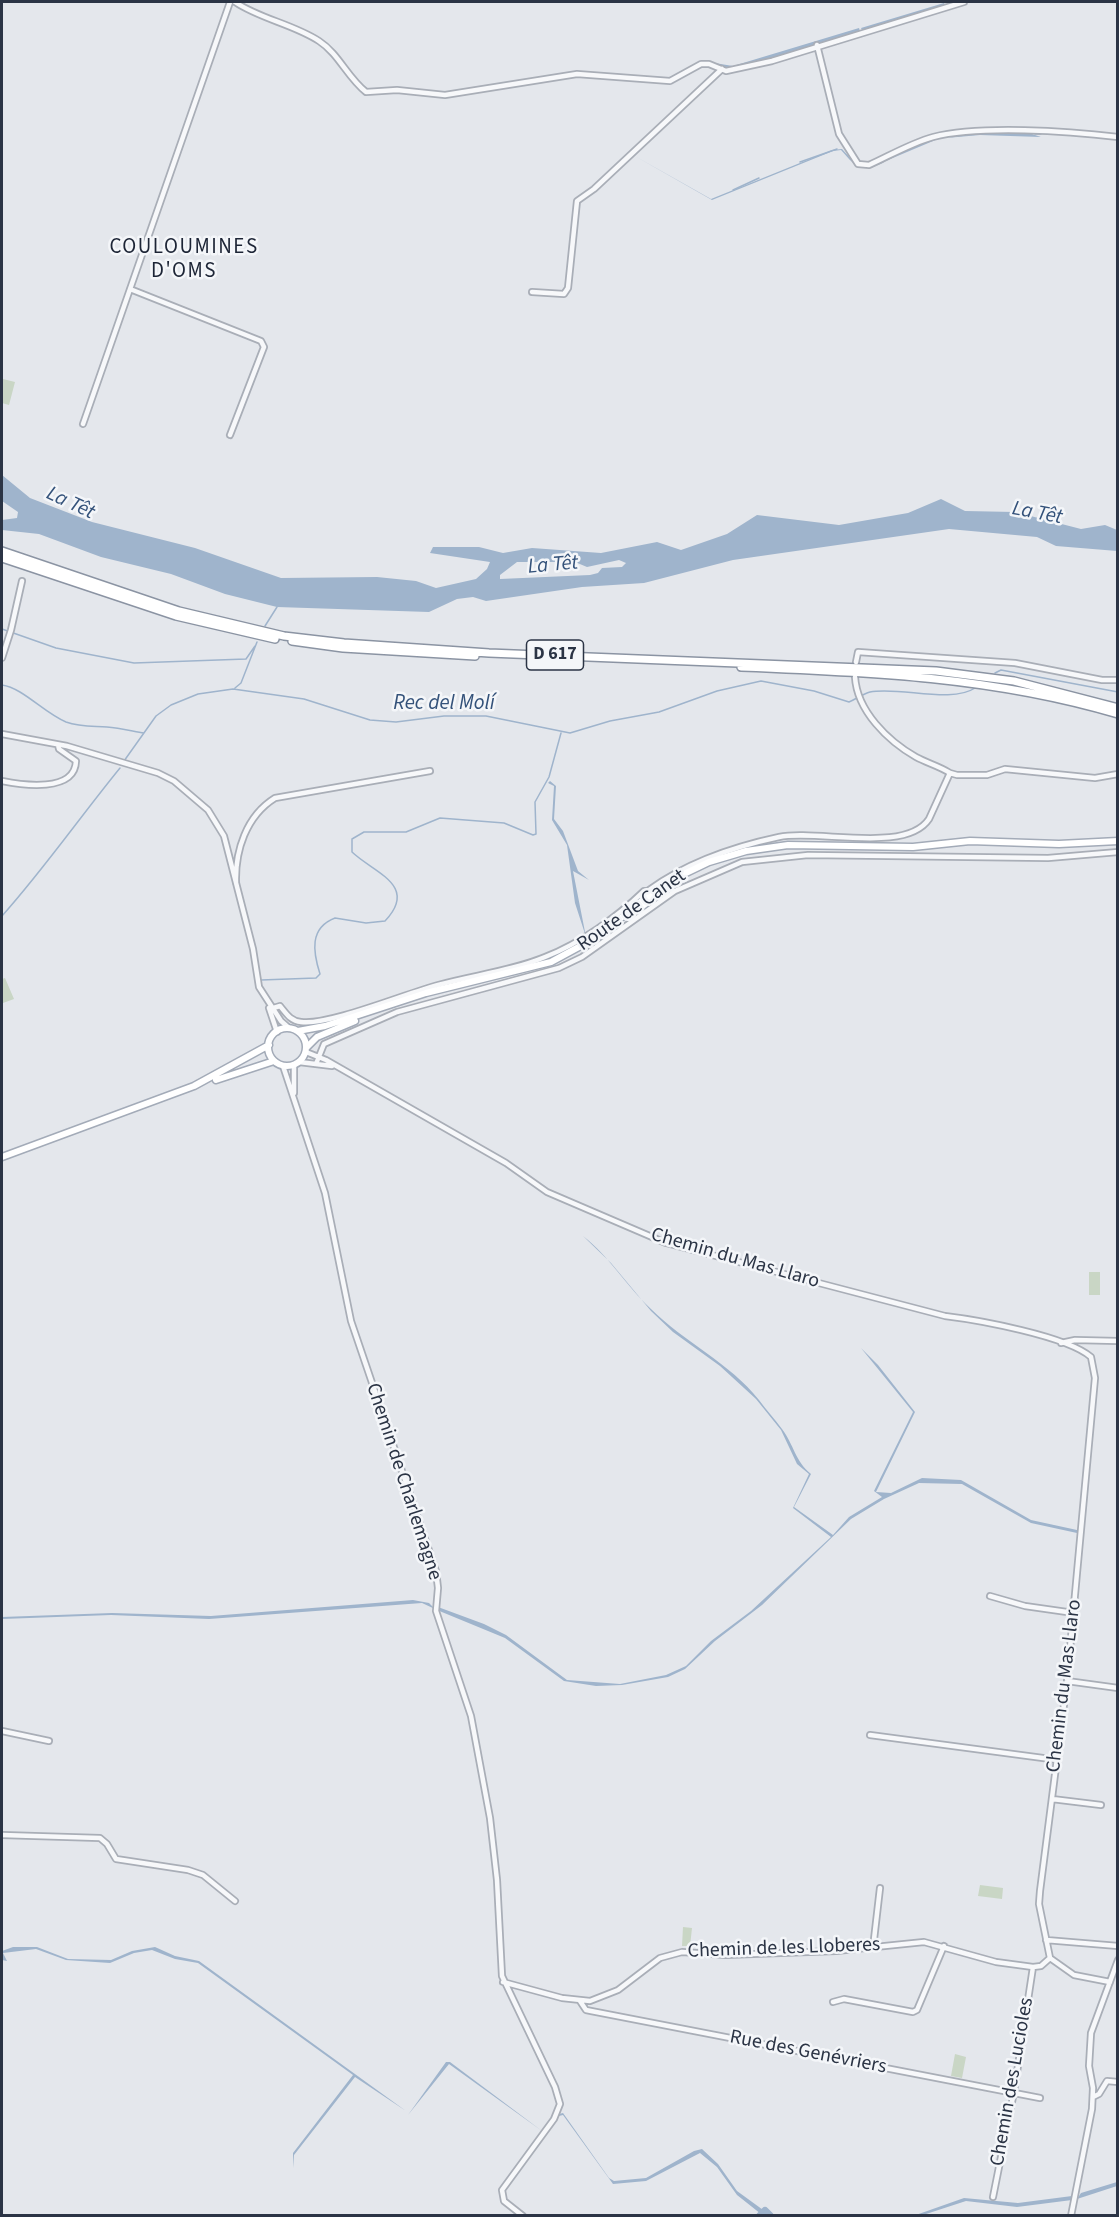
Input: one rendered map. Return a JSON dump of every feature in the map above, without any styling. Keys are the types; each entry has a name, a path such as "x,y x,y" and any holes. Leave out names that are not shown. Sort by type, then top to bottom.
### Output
{"highway":[{"name":"D 617","path":"2,551 179,611 284,636 344,643 489,653 936,670 1014,681 1118,708"},
{"name":"D 617","path":"2,558 176,616 241,632 314,645 446,655 917,676 1017,689 1118,714"}],"main road":[{"name":"Route de Canet","path":"298,1031 326,1026 426,993 551,962 599,936 650,892 681,874 729,855 769,847 913,847 978,841 1059,844 1118,843"},
{"name":"Route de Canet","path":"306,1050 317,1037 386,1009 552,965 601,938 678,880 730,858 788,849 892,851 978,844 1059,847 1118,843"},
{"path":"2,1158 194,1086 268,1045 277,1032 289,1029 298,1031 304,1038 306,1050 297,1064 283,1066 274,1060 268,1045"},
{"path":"2,1158 99,1126 225,1076 274,1060"}],"street":[{"path":"83,424 232,2 319,41 335,54 354,83 366,92 397,90 454,94 577,74 670,81 700,64 709,64 722,69 771,61 817,45 964,2"},
{"path":"817,45 839,134 858,164 869,165 926,139 969,132 1073,133 1118,137"},
{"path":"532,292 564,294 568,288 577,201 594,189 722,69"},
{"path":"130,289 261,341 264,347 230,435"},
{"path":"2,658 22,581"},
{"path":"856,662 858,652 917,655 1016,663 1102,680 1118,680"},
{"path":"855,677 856,690 861,703 887,735 919,759 957,776 987,776 1005,769 1095,778 1118,774"},
{"path":"2,734 58,745 144,769 174,781 217,821 224,836 253,950 259,987 271,1008 277,1032"},
{"path":"2,782 27,786 67,779 76,761 59,749 58,745"},
{"path":"237,892 239,848 250,823 264,804 275,798 430,771"},
{"path":"271,1008 280,1006 288,1016 301,1022 331,1018 440,984 536,960 619,914 644,891 650,892 684,867 706,858 781,837 812,835 884,838 915,831 925,826 950,773"},
{"path":"316,1064 324,1044 362,1026 440,999 527,978 582,957 675,891 742,862 808,855 1048,858 1118,852"},
{"path":"271,1008 289,1029"},
{"name":"Chemin du Mas Llaro","path":"306,1050 506,1163 547,1192 666,1243 945,1316 985,1321 1072,1346 1091,1358 1095,1378 1074,1613 1039,1904 1050,1958"},
{"path":"297,1064 338,1067"},
{"name":"Chemin de Charlemagne","path":"296,1104 293,1088 297,1064"},
{"name":"Chemin de Charlemagne","path":"283,1066 325,1193 351,1321 436,1571 436,1608 471,1716 483,1776 497,1880 503,1982 544,2061 560,2104 554,2119 502,2190 504,2201 523,2216"},
{"name":"Chemin du Mas Llaro","path":"1060,1343 1075,1340 1118,1341"},
{"path":"990,1596 1025,1606 1074,1613"},
{"path":"1067,1681 1118,1688"},
{"path":"2,1731 49,1741"},
{"path":"870,1735 1058,1760"},
{"path":"1052,1799 1101,1805"},
{"path":"2,1835 100,1838 116,1859 188,1870 203,1875 235,1901"},
{"path":"873,1948 880,1888"},
{"path":"1046,1940 1118,1946"},
{"name":"Chemin de les Lloberes","path":"503,1982 529,1990 590,2001 618,1990 660,1958 681,1952 726,1955 873,1948 924,1942 996,1962 1033,1967 1041,1966 1050,1958"},
{"path":"833,2002 844,1999 913,2012 917,2010 944,1946"},
{"path":"1050,1958 1074,1975 1110,1982"},
{"path":"1071,2216 1093,2097 1089,2066 1091,2033 1118,1960"},
{"name":"Chemin des Lucioles","path":"993,2197 1014,2092 1033,1967"},
{"name":"Rue des Genévriers","path":"580,2001 586,2010 1040,2098"},
{"path":"1093,2097 1099,2094 1107,2081 1118,2082"}],"green space":[{"path":"3,379 15,382 9,405 2,403"},
{"path":"5,978 14,999 3,1003 2,979"},
{"path":"1089,1272 1100,1272 1100,1295 1089,1295"},
{"path":"980,1885 1003,1888 1002,1899 978,1896"},
{"path":"683,1927 692,1928 690,1946 682,1946"},
{"path":"955,2054 966,2057 962,2078 951,2076"}],"water":[{"path":"944,3 945,5 862,30 861,28"},
{"path":"859,28 860,31 758,63 728,69 709,63 684,72 702,61 733,66"},
{"path":"976,133 1032,134 1041,137 980,135 946,138"},
{"path":"945,136 869,168 856,165 841,150 833,151 712,200 633,155 711,199 832,150 842,149 854,162 869,167 920,143"},
{"path":"2,475 30,498 92,522 195,548 281,578 377,577 416,581 436,588 476,579 487,569 490,562 430,553 433,547 479,547 503,553 532,548 601,553 657,542 681,550 727,534 757,515 839,525 908,513 941,499 965,511 1015,512 1081,529 1105,525 1117,530 1117,551 1056,546 1037,537 949,529 733,560 644,583 582,587 486,601 473,597 457,599 429,612 277,607 225,594 171,574 101,557 39,534 2,530 2,520 17,518 18,512 2,501","holes":["619,560 626,563 622,567 602,568 598,573 590,575 500,579 500,575 517,562 575,562 587,567"]},
{"path":"550,781 556,786 554,819 563,831 578,871 589,880 573,871 586,937 575,903 567,845 552,820 554,786 548,783"},
{"path":"641,1299 664,1321 735,1375 759,1400 786,1435 801,1464 811,1474 794,1507 833,1535 849,1517 882,1497 874,1491 913,1412 861,1348 878,1365 915,1412 876,1492 891,1493 922,1478 961,1480 1031,1520 1077,1530 1077,1533 1031,1523 962,1484 919,1483 884,1499 851,1519 762,1605 715,1641 685,1669 668,1677 622,1685 596,1686 564,1681 505,1638 437,1610 438,1607 506,1635 567,1680 620,1684 666,1675 686,1666 711,1641 751,1611 831,1537 793,1508 809,1474 797,1464 781,1430 756,1399 720,1366 673,1332"},
{"path":"413,1600 429,1603 435,1609 422,1603 209,1619 111,1615 2,1619 2,1617 112,1613 211,1616"},
{"path":"13,1947 37,1947 68,1959 111,1960 132,1951 155,1947 175,1956 199,1961 406,2111 355,2077 294,2155 293,2168 293,2153 353,2075 198,1963 175,1959 152,1950 134,1953 110,1963 66,1960 36,1949 3,1953 7,1961 2,1960 2,1951"},
{"path":"446,2062 450,2062 542,2131 449,2064 408,2115"},
{"path":"563,2113 609,2178 614,2181 646,2178 694,2151 702,2149 718,2164 737,2191 770,2215 759,2215 761,2214 737,2195 717,2167 700,2153 646,2181 613,2184 563,2115 559,2116 545,2133 559,2114"},
{"path":"1117,2182 1117,2186 1077,2199 1081,2193"},
{"path":"1072,2196 1072,2200 1017,2207 966,2201 913,2216 964,2198 1018,2203"}],"waterway":[{"path":"1035,134 1041,134"},
{"path":"800,162 837,149"},
{"path":"871,167 883,162"},
{"path":"733,190 759,178"},
{"path":"265,626 277,607"},
{"path":"2,629 56,648 134,663 246,659 255,646"},
{"path":"235,688 241,683 257,642"},
{"name":"Rec del Molí","path":"995,673 1001,670 1118,692"},
{"name":"Rec del Molí","path":"124,761 156,716 171,705 198,694 233,689 304,699 370,720 396,722 444,716 486,716 570,733 610,721 659,712 717,691 761,681 814,691 849,702 870,692 895,691 953,695 975,688"},
{"name":"Rec del Molí","path":"2,685 18,691 66,722 81,726 112,727 144,733"},
{"path":"261,980 316,978 320,974 315,942 317,934 327,922 335,918 366,923 385,921 394,909 397,898 390,881 352,852 352,839 364,832 406,832 440,818 504,823 533,835 536,834 535,802 549,777 561,733"},
{"path":"2,916 120,768"},
{"path":"760,2216 765,2211 770,2216"}],"district":[{"name":"COULOUMINES D'OMS","path":"184,260"}],"water label":[{"name":"La Têt","path":"70,504"},
{"name":"La Têt","path":"1037,514"},
{"name":"La Têt","path":"553,566"}]}
